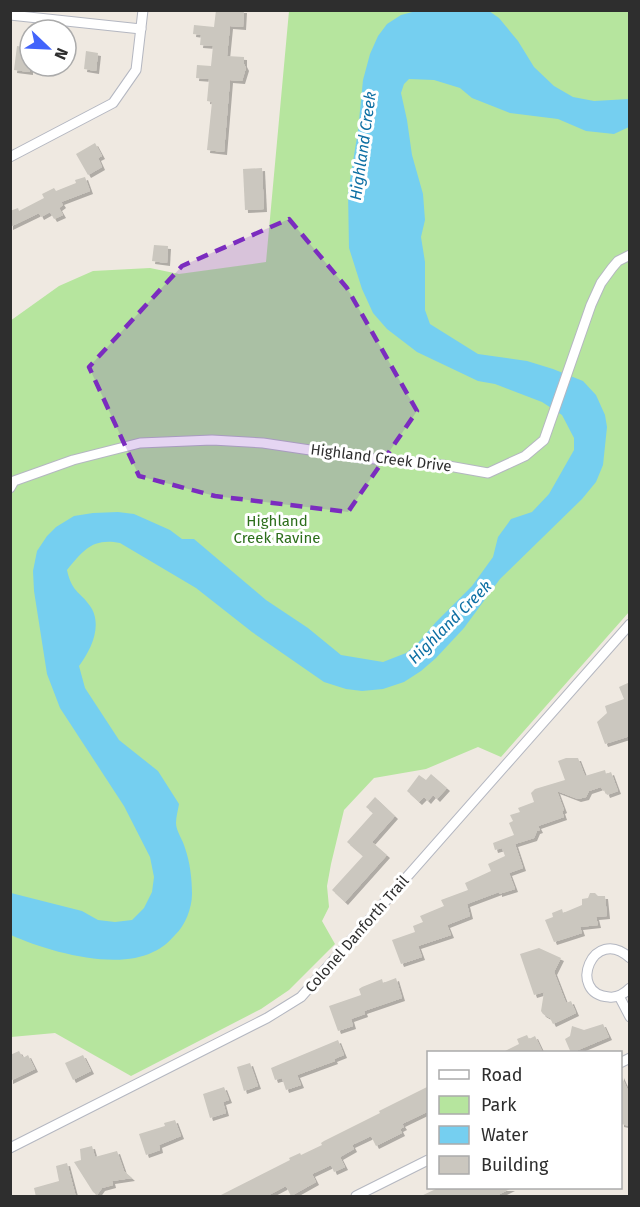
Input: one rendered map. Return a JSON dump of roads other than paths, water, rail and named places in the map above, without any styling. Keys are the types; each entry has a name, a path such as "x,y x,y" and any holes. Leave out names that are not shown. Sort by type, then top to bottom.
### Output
{"street":[{"path":"10,157 113,103 136,70 143,10"},
{"path":"10,15 141,29"},
{"name":"Highland Creek Drive","path":"10,488 14,481 73,460 140,443 212,440 263,443 364,458 443,465 488,473 525,456 544,440 568,368 601,283 618,261 630,255"},
{"name":"Colonel Danforth Trail","path":"10,1149 267,1018 301,997 630,624"},
{"path":"630,958 623,952 608,949 600,952 589,963 587,979 590,987 603,996 619,996 630,988"},
{"path":"619,996 630,1017"},
{"path":"356,1197 427,1161"}],"water":[{"name":"Highland Creek","path":"416,11 489,11 499,18 518,41 534,67 554,86 573,97 594,101 629,99 629,127 614,134 586,131 558,119 510,113 472,98 460,88 434,80 409,79 404,84 401,93 412,155 423,194 425,220 421,237 425,262 425,310 430,324 478,354 527,361 583,381 596,395 605,415 607,427 603,465 596,482 582,499 500,579 464,628 436,658 404,682 383,689 362,691 324,682 252,632 196,588 120,543 102,542 89,547 67,570 72,584 88,603 95,616 93,639 79,666 85,688 119,740 158,771 179,804 176,826 189,865 192,888 191,905 182,927 162,947 138,957 120,960 81,957 43,947 11,935 11,893 82,911 98,920 115,922 132,920 144,908 152,892 154,877 150,857 124,806 60,708 47,674 33,571 37,551 56,527 74,516 118,512 134,514 170,530 182,539 194,539 266,600 308,628 341,655 383,662 406,653 417,644 472,586 493,557 498,537 511,519 532,512 549,494 574,450 574,438 562,415 542,402 495,384 478,381 417,352 387,329 373,313 362,289 349,248 348,192 358,131 363,80 370,54 378,36 387,24 401,15"}],"park label":[{"name":"Highland Creek Ravine","path":"277,530"}]}
